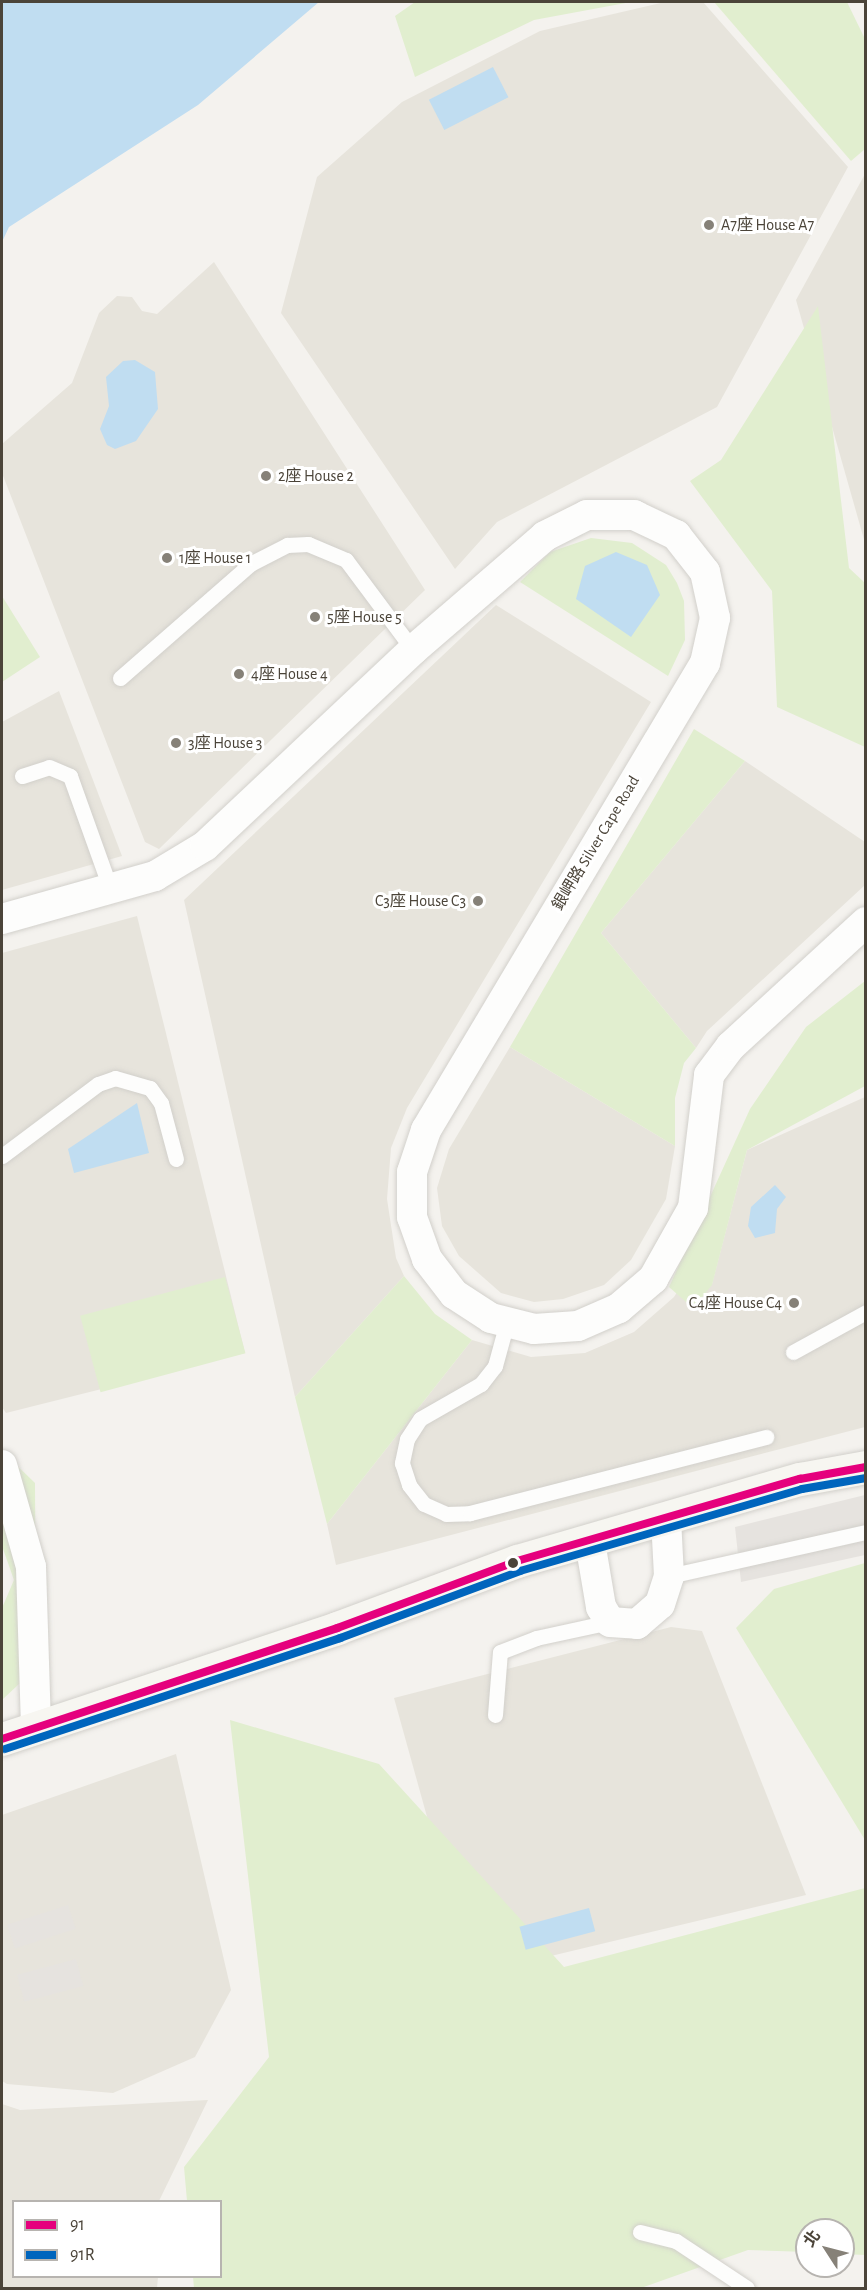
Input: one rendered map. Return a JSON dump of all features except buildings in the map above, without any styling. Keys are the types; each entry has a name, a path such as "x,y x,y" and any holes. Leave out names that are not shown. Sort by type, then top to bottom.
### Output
{"main road":[{"path":"2,1739 337,1628 517,1561 590,1542 800,1479 866,1467"}],"street":[{"name":"銀岬路 Silver Cape Road","path":"2,919 155,876 205,846 413,650 545,536 587,515 634,515 676,535 705,572 715,618 705,663 426,1130 412,1172 412,1217 427,1259 454,1294 507,1322 534,1329 578,1326 619,1308 652,1279 693,1208 709,1075 731,1046 866,922"},
{"path":"2,1466 31,1567 36,1728"},
{"path":"590,1542 601,1607 610,1622 637,1624 660,1604 669,1576 666,1519"}],"lane":[{"path":"120,678 250,564 288,545 329,549 346,560 413,650"},
{"path":"22,776 49,767 70,776 110,888"},
{"path":"2,1156 98,1084 115,1078 150,1088 160,1103 176,1159"},
{"path":"793,1352 866,1312"},
{"path":"507,1322 495,1366 481,1384 420,1419 407,1439 402,1463 409,1485 424,1504 446,1514 470,1513 766,1437"},
{"path":"669,1576 866,1532"},
{"path":"495,1715 500,1652 536,1638 610,1622"},
{"path":"640,2232 676,2241 747,2289"}],"shaded area":[{"path":"665,2 703,2 848,167 717,407 497,522 455,569 281,313 317,177 402,102 540,31"},
{"path":"865,174 865,543 796,300"},
{"path":"214,262 425,590 159,849 145,842 2,473 2,444 72,383 99,313 117,296 132,297 142,311 157,314"},
{"path":"496,605 651,702 407,1108 391,1148 387,1199 396,1258 404,1276 295,1397 184,900"},
{"path":"59,691 122,856 2,890 2,722"},
{"path":"745,761 865,842 865,885 707,1031 696,1048 601,933"},
{"path":"137,916 245,1353 6,1413 2,1407 2,953"},
{"path":"510,1047 675,1146 666,1199 631,1260 604,1285 563,1299 534,1302 501,1293 459,1256 442,1226 437,1188 449,1149"},
{"path":"865,1097 865,1427 336,1565 327,1524 472,1340 531,1357 585,1353 634,1332 674,1297 695,1264 712,1284 747,1150"},
{"path":"865,1495 865,1555 741,1582 735,1527"},
{"path":"671,1627 702,1631 806,1895 471,1975 394,1698"},
{"path":"176,1754 231,1990 195,2057 113,2093 7,2084 2,2081 2,1815"},
{"path":"68,1905 76,1929 15,1949 7,1925"},
{"path":"76,1959 83,1986 24,2002 17,1975"},
{"path":"208,2100 159,2200 12,2200 12,2278 158,2278 157,2288 2,2288 2,2104 20,2110"}],"green space":[{"path":"415,2 631,2 534,20 415,77 395,16"},
{"path":"714,2 847,2 865,39 865,149 851,161"},
{"path":"818,306 849,568 865,583 865,747 777,707 772,591 690,481 721,460"},
{"path":"591,538 632,543 666,565 677,583 684,601 685,640 668,676 520,582 550,552"},
{"path":"2,596 40,657 2,682"},
{"path":"694,729 745,761 601,933 696,1048 684,1063 675,1098 675,1146 510,1047"},
{"path":"865,981 865,1086 747,1150 712,1285 693,1308 669,1287 750,1109 806,1027"},
{"path":"404,1276 435,1314 472,1340 327,1524 295,1397"},
{"path":"225,1277 245,1353 101,1392 80,1316"},
{"path":"2,1451 35,1483 36,1668 2,1700 2,1608 14,1580 2,1546"},
{"path":"866,1563 865,1840 736,1628 774,1589"},
{"path":"230,1720 379,1764 564,1967 865,1888 865,2255 855,2255 855,2218 795,2218 795,2252 748,2250 641,2288 194,2288 193,2278 222,2278 222,2200 187,2200 184,2167 269,2057"}],"water":[{"path":"2,2 319,2 198,105 9,227 2,242"},
{"path":"493,67 508,97 444,130 429,100"},
{"path":"135,360 155,372 158,409 136,441 115,449 107,445 100,429 109,406 106,377 123,361"},
{"path":"616,552 647,565 660,595 631,637 576,599 585,566"},
{"path":"137,1103 149,1153 74,1173 68,1149"},
{"path":"775,1185 786,1197 777,1209 775,1233 755,1238 748,1226 751,1207"},
{"path":"589,1908 595,1931 526,1950 519,1927"}],"transit line":[{"name":"91","path":"2,1739 337,1628 517,1561 800,1479 866,1467"},
{"name":"91R","path":"5,1749 340,1638 520,1571 802,1489 866,1478"}],"place":[{"name":"A7座 House A7","path":"709,225"},
{"name":"2座 House 2","path":"266,476"},
{"name":"1座 House 1","path":"167,558"},
{"name":"5座 House 5","path":"315,617"},
{"name":"4座 House 4","path":"239,674"},
{"name":"3座 House 3","path":"176,743"},
{"name":"C3座 House C3","path":"478,901"},
{"name":"C4座 House C4","path":"794,1303"}]}
